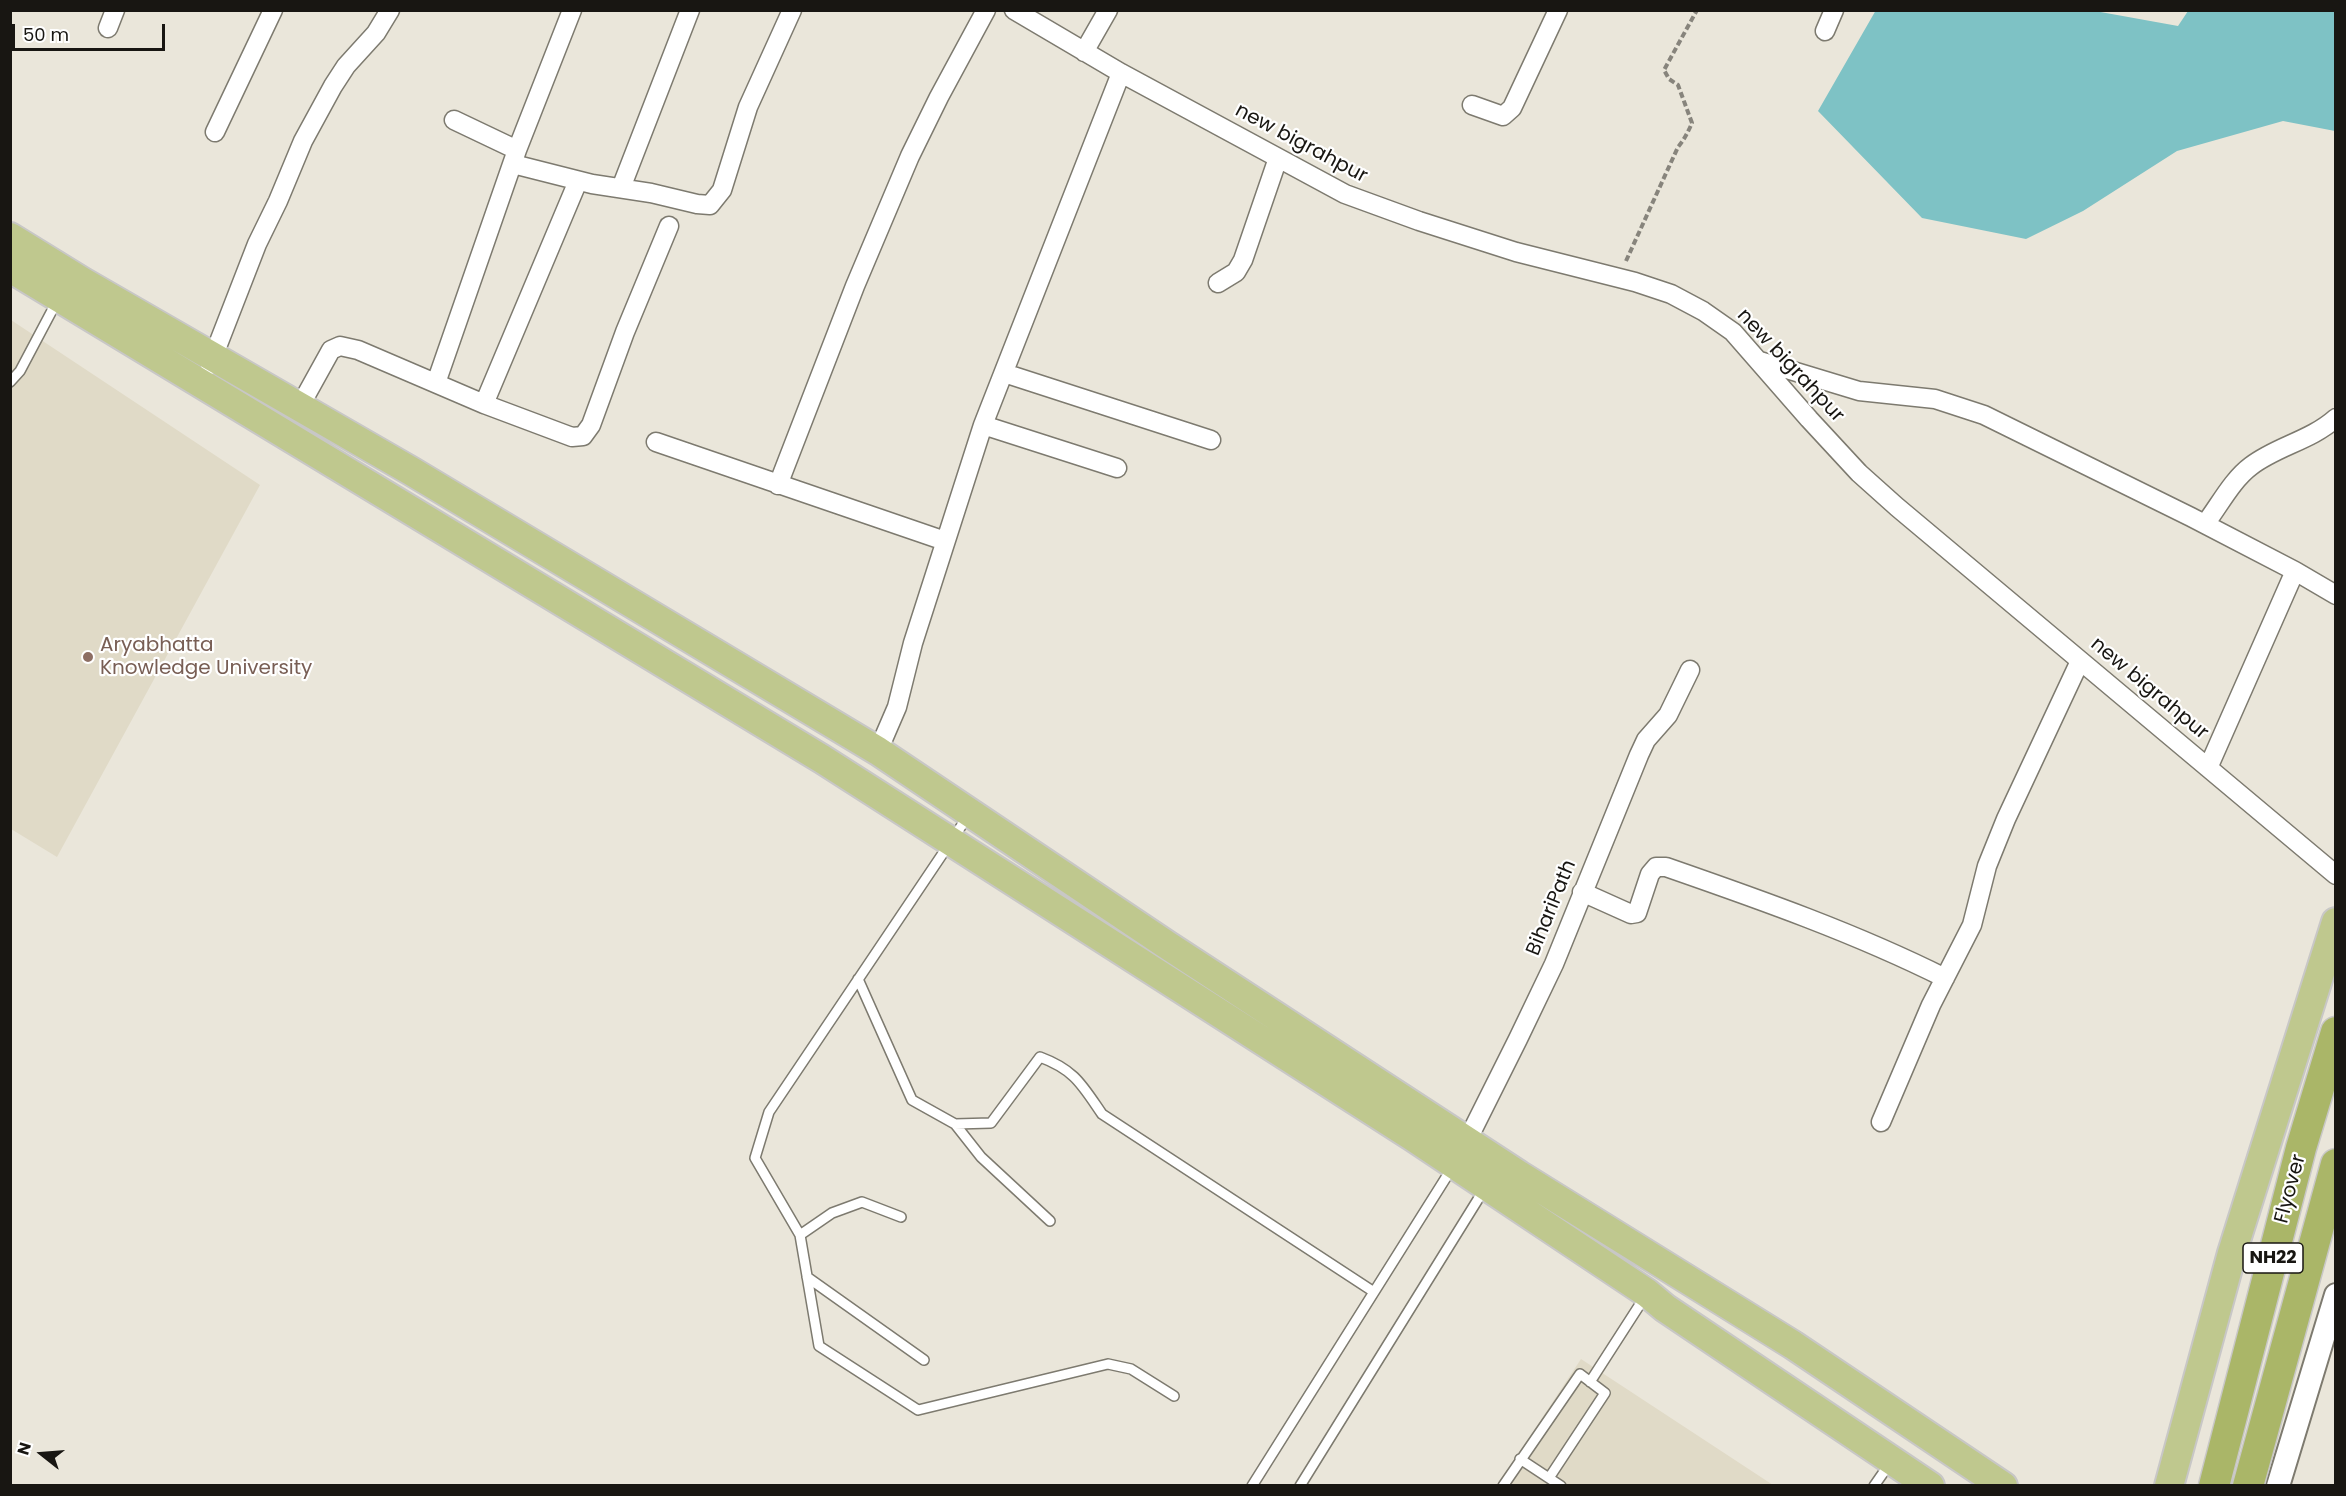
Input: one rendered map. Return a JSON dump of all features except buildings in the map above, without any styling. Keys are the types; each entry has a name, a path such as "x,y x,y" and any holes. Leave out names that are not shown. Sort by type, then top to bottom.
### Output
{"highway":[{"name":"Flyover","path":"2214,1485 2301,1148 2336,1032"},
{"name":"NH22","path":"2248,1485 2336,1164"}],"main road":[{"path":"10,237 83,282 300,406 878,751 1167,945 1519,1175 1793,1345 2003,1485"},
{"path":"10,268 482,552 952,841 1486,1186 1647,1293 1665,1308 1891,1461 1930,1485"},
{"path":"482,552 498,524"},
{"path":"782,735 800,705"},
{"path":"2169,1485 2232,1253 2336,922"}],"street":[{"path":"108,28 116,10"},
{"path":"214,132 273,10"},
{"path":"200,382 215,357 256,244 282,192 303,141 346,66 376,33 390,10"},
{"path":"436,383 515,157 572,10"},
{"path":"621,189 690,10"},
{"path":"454,120 515,157 578,181 710,205 722,190 752,96 792,10"},
{"path":"778,485 855,286 910,156 986,10"},
{"name":"new bigrahpur","path":"1014,10 1121,73 1323,184 1378,207 1516,252 1619,278 1671,294 1703,311 1732,332 1859,473 1931,538 2336,875"},
{"path":"1084,52 1108,10"},
{"path":"1472,105 1503,116 1512,108 1558,10"},
{"path":"1825,31 1834,10"},
{"path":"878,751 897,707 913,643 983,425 1121,73"},
{"path":"1218,283 1236,272 1243,260 1278,158"},
{"path":"484,404 578,181"},
{"path":"300,406 331,350 340,346 358,350 484,404 572,437 583,436 591,425 625,332 669,226"},
{"path":"1760,361 1859,391 1935,399 1962,406 2012,427 2205,524 2336,595"},
{"path":"1004,373 1211,440"},
{"path":"2205,524 2249,467 2267,455 2309,438 2336,418"},
{"path":"983,425 1117,468"},
{"path":"656,442 945,541"},
{"path":"2208,768 2295,571"},
{"path":"1881,1122 1931,1005 1972,925 1987,866 2006,819 2080,661"},
{"name":"BihariPath","path":"1454,1165 1554,963 1646,740 1668,715 1690,670"},
{"path":"1582,892 1630,914 1637,913 1650,874 1656,867 1666,867 1780,907 1893,952 1945,978"},
{"path":"2278,1485 2336,1295"}],"lane":[{"path":"10,382 20,371 59,297"},
{"path":"969,813 769,1112 756,1158 800,1235 819,1346 918,1410 1108,1364 1131,1369 1174,1396"},
{"path":"858,979 912,1100 955,1124 981,1156 1050,1221"},
{"path":"955,1124 991,1123 1040,1057 1059,1064 1077,1078 1102,1114 1374,1292"},
{"path":"1252,1485 1454,1165"},
{"path":"1300,1485 1486,1186"},
{"path":"800,1235 832,1213 862,1202 901,1217"},
{"path":"807,1277 924,1360"},
{"path":"1590,1382 1647,1293"},
{"path":"1503,1485 1580,1374 1605,1393 1549,1478"},
{"path":"1520,1459 1561,1485"},
{"path":"1874,1485 1891,1461"}],"path":[{"path":"1619,278 1670,164 1692,123 1678,85 1669,80 1664,70 1697,10"}],"shaded area":[{"name":"Aryabhatta Knowledge University","path":"11,320 260,485 57,857 11,829"},
{"path":"1581,1359 1773,1485 1497,1486"}],"water":[{"path":"1876,10 2095,11 2178,26 2188,11 2335,11 2335,131 2283,121 2177,151 2083,211 2026,239 1922,218 1818,111"}],"place":[{"name":"Aryabhatta Knowledge University","path":"88,657"}]}
